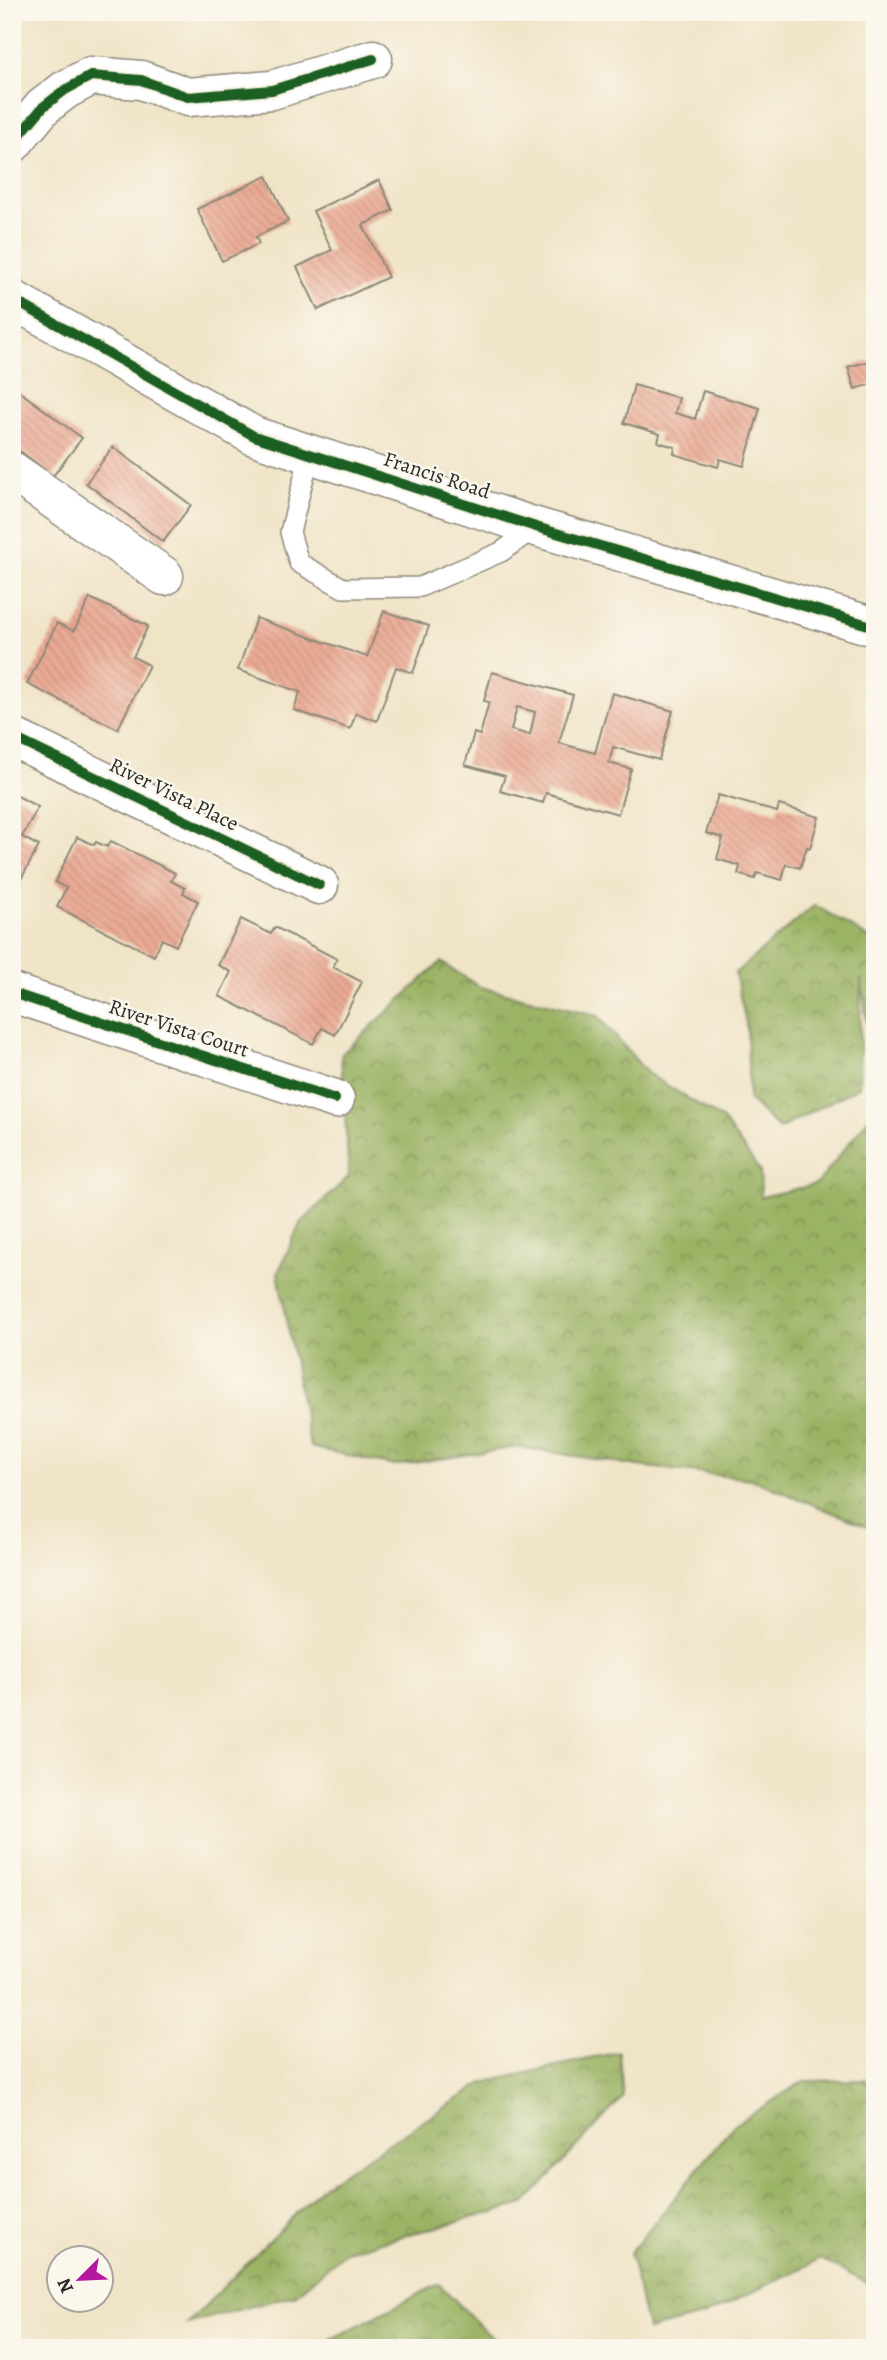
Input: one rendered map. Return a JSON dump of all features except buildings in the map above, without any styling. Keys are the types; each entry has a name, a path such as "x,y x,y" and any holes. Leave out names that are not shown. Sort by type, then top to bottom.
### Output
{"street":[{"path":"12,144 43,107 90,76 141,80 188,97 272,90 373,60"},
{"name":"Francis Road","path":"12,299 254,436 536,527 875,627"},
{"path":"12,471 164,576"},
{"name":"River Vista Place","path":"12,737 319,885"},
{"name":"River Vista Court","path":"12,993 334,1099"}],"lane":[{"path":"310,454 290,532 299,563 343,588 420,587 501,552 536,527"}],"green space":[{"path":"815,905 875,942 875,1110 861,979 859,1087 779,1129 749,1100 747,1029 735,973"},
{"path":"441,962 480,987 597,1015 647,1073 723,1120 760,1171 761,1197 817,1184 875,1110 875,1530 751,1479 639,1466 517,1447 394,1466 310,1447 278,1273 300,1224 349,1176 341,1055"},
{"path":"619,2052 623,2097 524,2204 346,2251 296,2294 187,2324 324,2185 483,2083"},
{"path":"865,2080 875,2098 875,2287 820,2259 705,2315 647,2330 630,2253 734,2125 804,2081"},
{"path":"439,2284 492,2338 506,2348 314,2348"}],"cycle path":[{"path":"12,144 43,107 65,90 91,76 141,80 188,97 272,90 373,59"},
{"path":"12,299 254,436 536,527 875,627"},
{"path":"12,737 319,885"},
{"path":"12,993 335,1099"}]}
